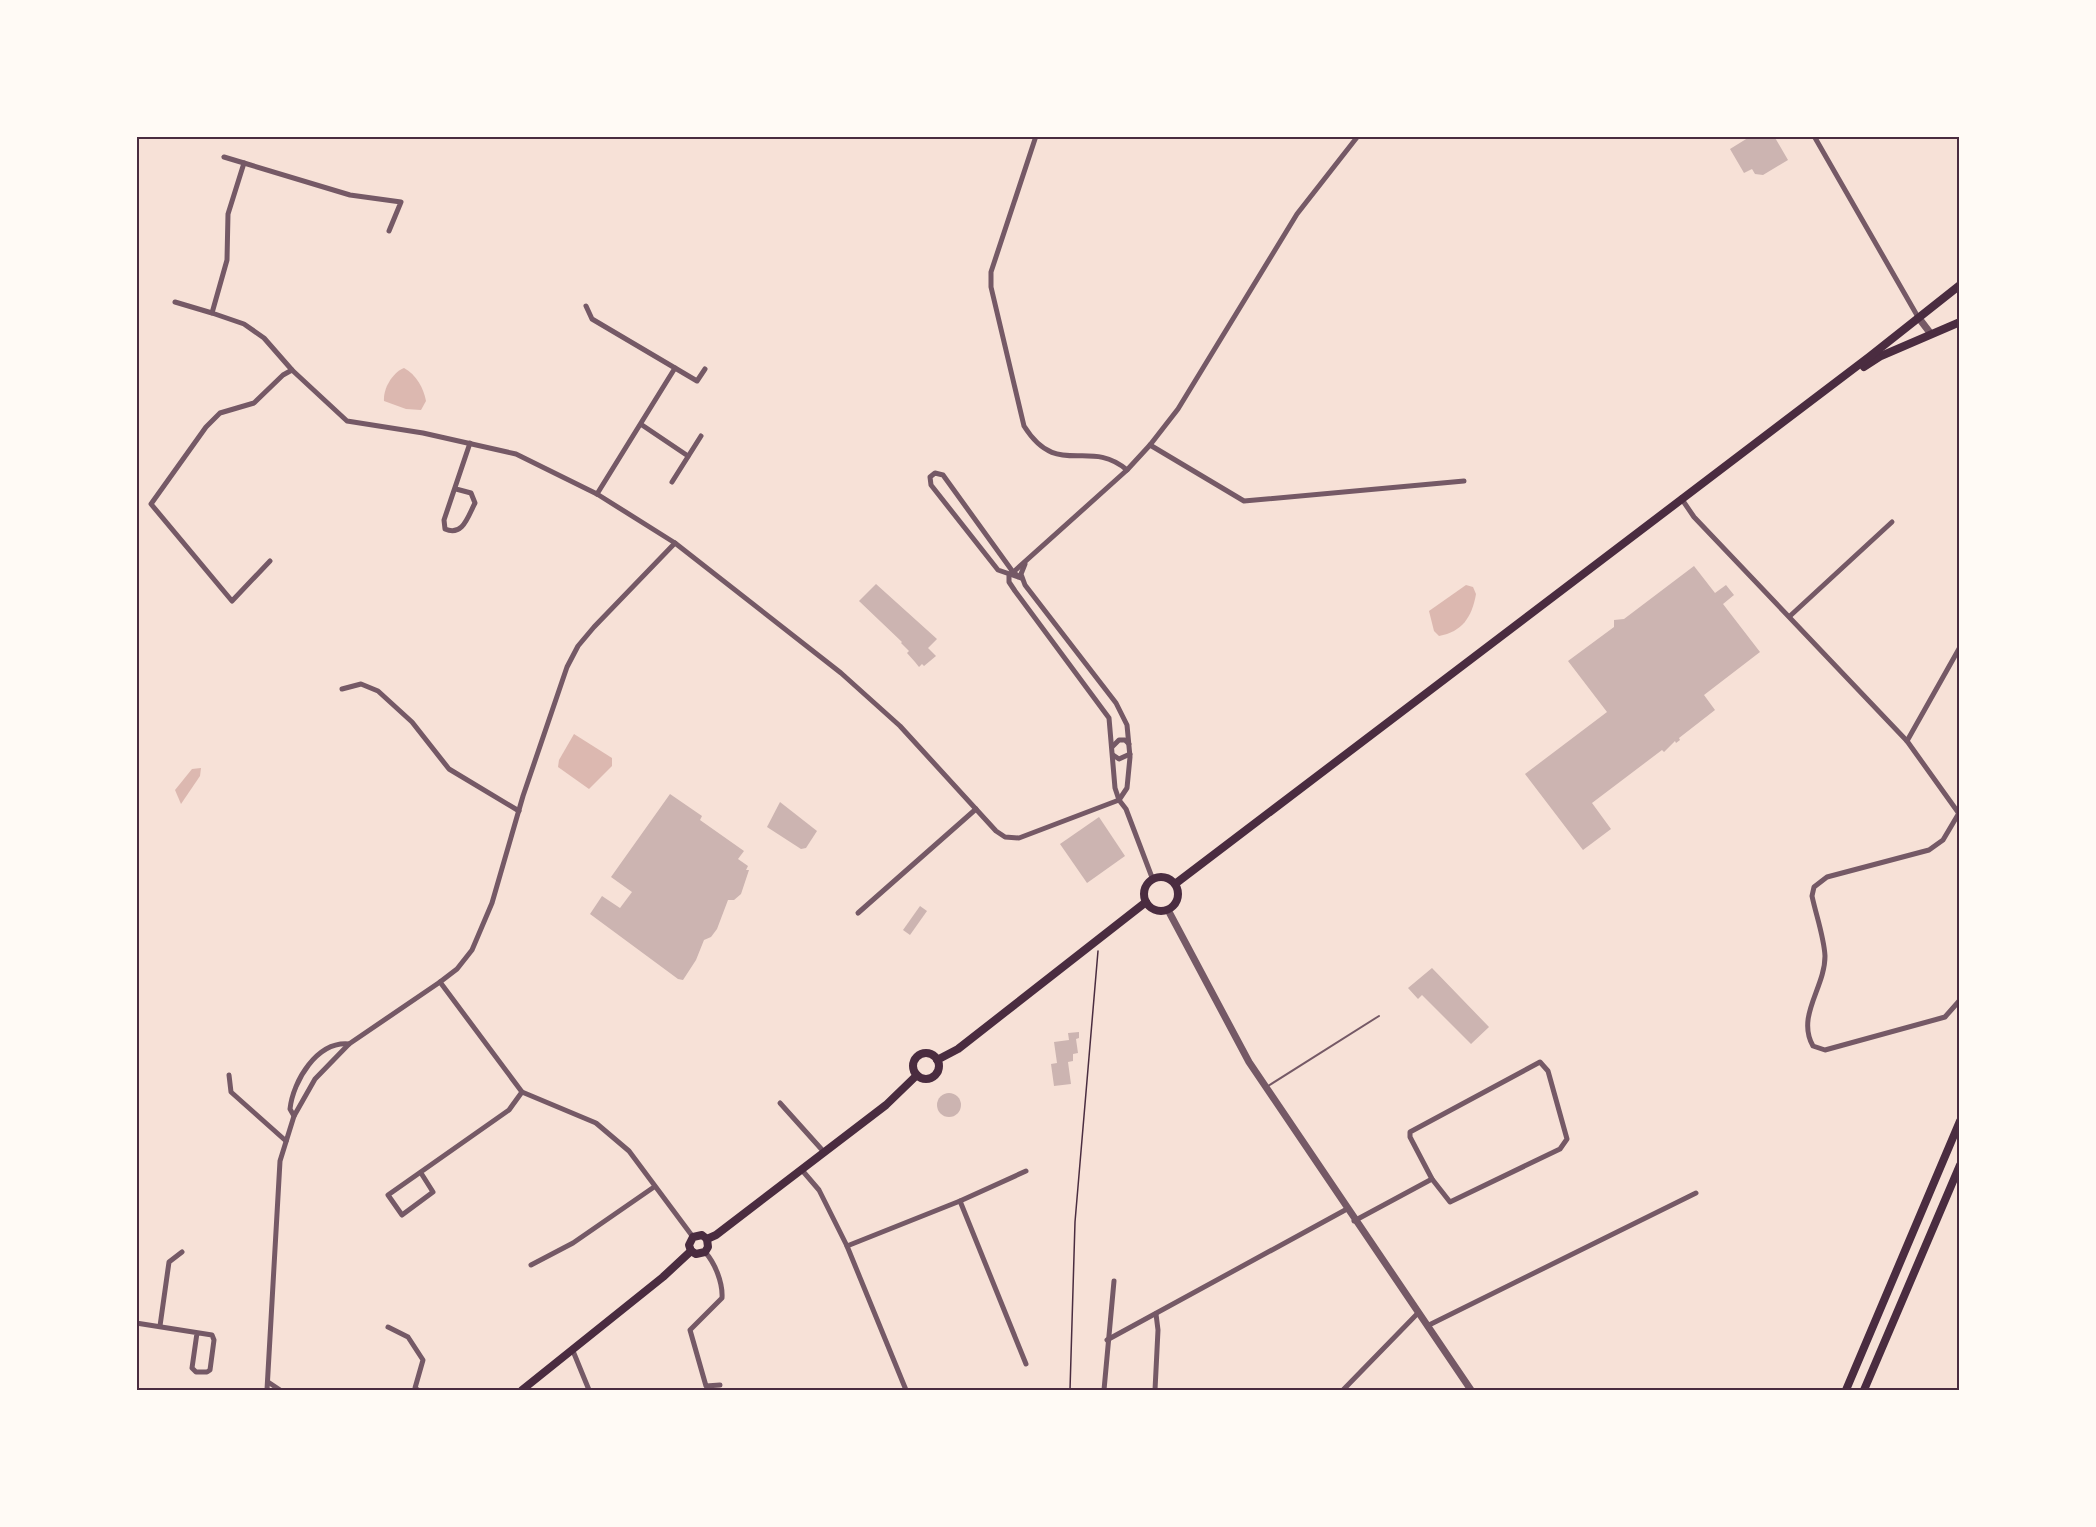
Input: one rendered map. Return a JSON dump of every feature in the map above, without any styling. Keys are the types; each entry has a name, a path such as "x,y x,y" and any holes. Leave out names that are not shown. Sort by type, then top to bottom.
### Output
{"highway":[{"path":"1846,1390 1959,1121"},
{"path":"1864,1390 1959,1165"}],"main road":[{"path":"1175,884 1822,393 1959,285"},
{"path":"1822,393 1881,356 1959,322"},
{"path":"1162,878 1175,884 1177,899 1168,910 1153,909 1146,902 1146,887 1153,880 1162,878"},
{"path":"937,1060 958,1049 1146,902"},
{"path":"928,1054 937,1060 939,1068 936,1075 928,1079 917,1075 914,1068 918,1057 928,1054"},
{"path":"707,1239 716,1235 886,1105 917,1075"},
{"path":"702,1235 707,1239 708,1247 705,1252 696,1254 691,1251 689,1245 693,1237 702,1235"},
{"path":"522,1390 663,1277 691,1251"}],"street":[{"path":"1036,136 992,272 992,287 1024,426 1034,441 1046,451 1060,457 1101,456 1117,461 1127,470"},
{"path":"1011,574 1127,470 1150,446 1178,408 1297,214 1358,136"},
{"path":"1814,136 1918,317 1931,334"},
{"path":"224,157 350,195 401,202 389,231"},
{"path":"212,313 227,260 228,214 244,163"},
{"path":"175,302 244,324 264,338 292,370 347,421 470,443 516,454 597,494 675,543 841,672 900,726 996,831 1005,837 1019,838 1119,800 1127,788 1130,754 1127,725 1116,704 1022,579 1011,574 998,570 931,485 930,477 935,473 943,475 1011,574 1011,585 1109,718 1115,788 1119,800 1130,818 1153,880"},
{"path":"586,306 592,319 697,381 705,369"},
{"path":"597,494 642,425 675,368"},
{"path":"270,561 232,601 151,504 200,435 220,413 254,403 292,370"},
{"path":"642,425 688,456"},
{"path":"672,482 701,436"},
{"path":"456,489 471,493 475,504 464,525 457,531 451,531 443,525 470,443"},
{"path":"1150,446 1244,501 1464,481"},
{"path":"1681,498 1694,517 1907,741 1959,814 1943,840 1929,850 1827,877 1814,887 1812,896 1825,955 1823,973 1806,1020 1807,1036 1813,1046 1825,1050 1945,1017 1959,1000"},
{"path":"1790,616 1892,522"},
{"path":"267,1390 280,1161 294,1116 315,1080 350,1044 457,969 472,950 484,927 556,695 578,646 675,543"},
{"path":"1022,579 1027,561"},
{"path":"1907,741 1959,647"},
{"path":"342,689 361,684 378,691 412,722 449,769 519,811"},
{"path":"1112,747 1119,740 1125,740 1129,744"},
{"path":"1112,754 1119,759 1130,754"},
{"path":"858,913 976,809"},
{"path":"1168,910 1228,1027 1354,1221 1471,1390"},
{"path":"440,982 522,1092 596,1123 629,1150 693,1237"},
{"path":"294,1116 290,1109 297,1080 323,1052 340,1043 350,1044"},
{"path":"1540,1062 1548,1071 1567,1139 1560,1149 1455,1202 1450,1202 1432,1179 1410,1137 1410,1132 1540,1062"},
{"path":"229,1075 231,1092 286,1141"},
{"path":"421,1173 433,1192 402,1215 388,1195 509,1110 522,1092"},
{"path":"780,1103 824,1152"},
{"path":"801,1169 819,1190 847,1246 906,1390"},
{"path":"847,1246 960,1201 1026,1171"},
{"path":"1354,1221 1432,1179"},
{"path":"531,1265 573,1243 654,1187"},
{"path":"1427,1326 1696,1193"},
{"path":"960,1201 1026,1364"},
{"path":"1107,1340 1347,1209"},
{"path":"160,1326 169,1262 182,1252"},
{"path":"705,1252 712,1260 722,1290 722,1298 690,1330 706,1386 720,1385"},
{"path":"1104,1390 1114,1281"},
{"path":"1343,1390 1418,1313"},
{"path":"1155,1390 1158,1330 1156,1314"},
{"path":"136,1323 212,1335 214,1340 210,1370 207,1372 196,1372 192,1368 197,1333"},
{"path":"387,1327 408,1337 423,1360 415,1388 418,1390"},
{"path":"573,1351 589,1390"},
{"path":"268,1382 280,1390"}],"lane":[{"path":"1266,1087 1379,1017"}],"path":[{"path":"1070,1390 1075,1222 1098,940"}],"shaded area":[{"path":"404,368 419,382 426,401 421,410 406,409 384,401 389,382"},
{"path":"1466,585 1473,587 1476,594 1469,616 1454,631 1439,636 1434,631 1429,611"},
{"path":"574,734 612,758 612,766 589,789 558,767 559,760"},
{"path":"201,768 200,776 181,804 175,790 192,769"}],"building":[{"path":"1751,136 1767,136 1769,139 1774,136 1788,160 1763,175 1755,174 1752,169 1744,173 1730,149"},
{"path":"1694,566 1715,593 1726,585 1734,595 1723,604 1760,652 1704,695 1715,710 1679,738 1680,740 1676,743 1675,741 1664,752 1662,750 1592,803 1611,829 1583,850 1525,774 1607,712 1568,661 1614,627 1614,620 1624,619"},
{"path":"876,584 937,639 928,648 936,656 924,666 922,664 919,667 907,653 909,651 902,642 859,601"},
{"path":"670,794 702,816 700,820 744,851 738,859 748,866 746,870 749,870 741,894 734,900 728,900 717,929 711,937 704,940 696,960 683,980 678,979 590,914 602,896 620,908 632,892 611,877"},
{"path":"780,802 817,831 806,848 801,849 767,827"},
{"path":"1099,817 1125,856 1087,883 1060,844"},
{"path":"920,906 927,911 910,935 903,930"},
{"path":"1432,968 1489,1027 1471,1044 1422,995 1418,999 1408,988"},
{"path":"1079,1032 1079,1038 1076,1039 1078,1053 1073,1054 1073,1061 1068,1062 1071,1084 1054,1086 1051,1064 1057,1063 1054,1042 1069,1040 1068,1033"},
{"path":"949,1093 957,1097 961,1105 957,1113 949,1117 941,1113 937,1105 941,1097"}]}
